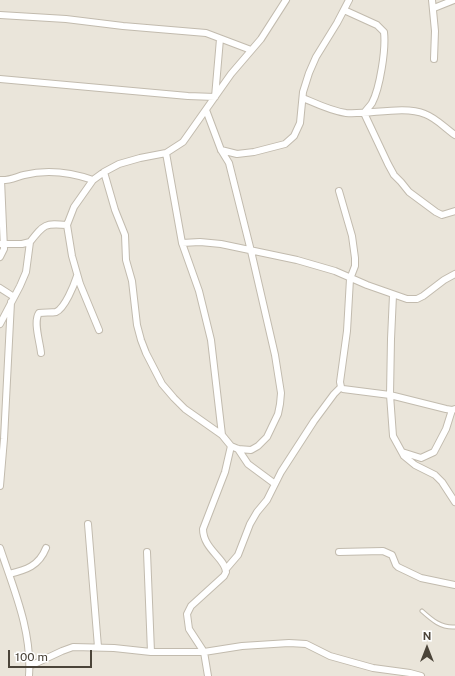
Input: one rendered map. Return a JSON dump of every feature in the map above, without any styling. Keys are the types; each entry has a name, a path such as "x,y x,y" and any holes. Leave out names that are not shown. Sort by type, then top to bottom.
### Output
{"street":[{"path":"98,330 77,276 72,256 67,225 74,207 93,180 104,172 126,162 166,153 183,142 231,74 264,34 286,0"},
{"path":"221,150 237,154 271,148 285,144 294,136 300,123 303,98 309,73 316,57 349,0"},
{"path":"432,0 434,8 434,59"},
{"path":"434,8 454,0"},
{"path":"344,10 377,25 384,32 384,48 376,92 372,104 364,113"},
{"path":"0,14 206,33 251,50"},
{"path":"216,97 220,39"},
{"path":"0,79 188,96 216,97"},
{"path":"303,98 345,113 393,111 420,112 434,119 455,135"},
{"path":"104,172 115,210 125,235 126,260 132,281 137,325 141,340 162,384 185,409 222,435 232,446 238,449 251,450 258,446 267,437 278,414 281,392 251,251 229,164 221,150 206,110"},
{"path":"364,113 388,164 409,192 442,215 455,211"},
{"path":"166,153 182,242 199,291 211,340 222,435"},
{"path":"0,257 4,248 2,243 0,180 9,180 24,175 60,172 93,180"},
{"path":"339,191 355,249 355,266 350,279 347,331 340,382 341,388"},
{"path":"0,324 26,272 30,242 45,225 67,225"},
{"path":"2,243 22,244 30,242"},
{"path":"182,242 221,244 320,266 335,271 350,279 407,299 417,299 455,274"},
{"path":"41,353 40,341 36,331 37,317 39,313 55,312 60,308 72,291 77,276"},
{"path":"0,288 12,299"},
{"path":"394,295 390,339 390,395 393,436 400,452 415,465 435,475 442,482 455,502"},
{"path":"0,486 12,299"},
{"path":"341,388 358,392 390,395 454,410 434,452 421,458 400,452"},
{"path":"208,676 204,652 189,629 187,614 191,606 224,576 226,569 238,555 250,524 257,512 267,500 274,484 314,421 334,394 341,388"},
{"path":"226,569 224,563 218,559 205,539 203,529 225,472 232,446"},
{"path":"238,449 248,464 274,484"},
{"path":"88,524 98,647"},
{"path":"0,548 22,611 29,651 29,676"},
{"path":"9,574 32,566 39,561 46,548"},
{"path":"339,552 383,551 392,555 398,567 421,578 455,585"},
{"path":"147,552 151,652"},
{"path":"30,666 62,651 73,648 98,647 151,652 204,652 261,644 289,643 306,644 330,656 374,668 421,676"}],"lane":[{"path":"422,610 438,624 455,627"}],"shaded area":[{"path":"0,0 455,0 455,676 0,676"}]}
